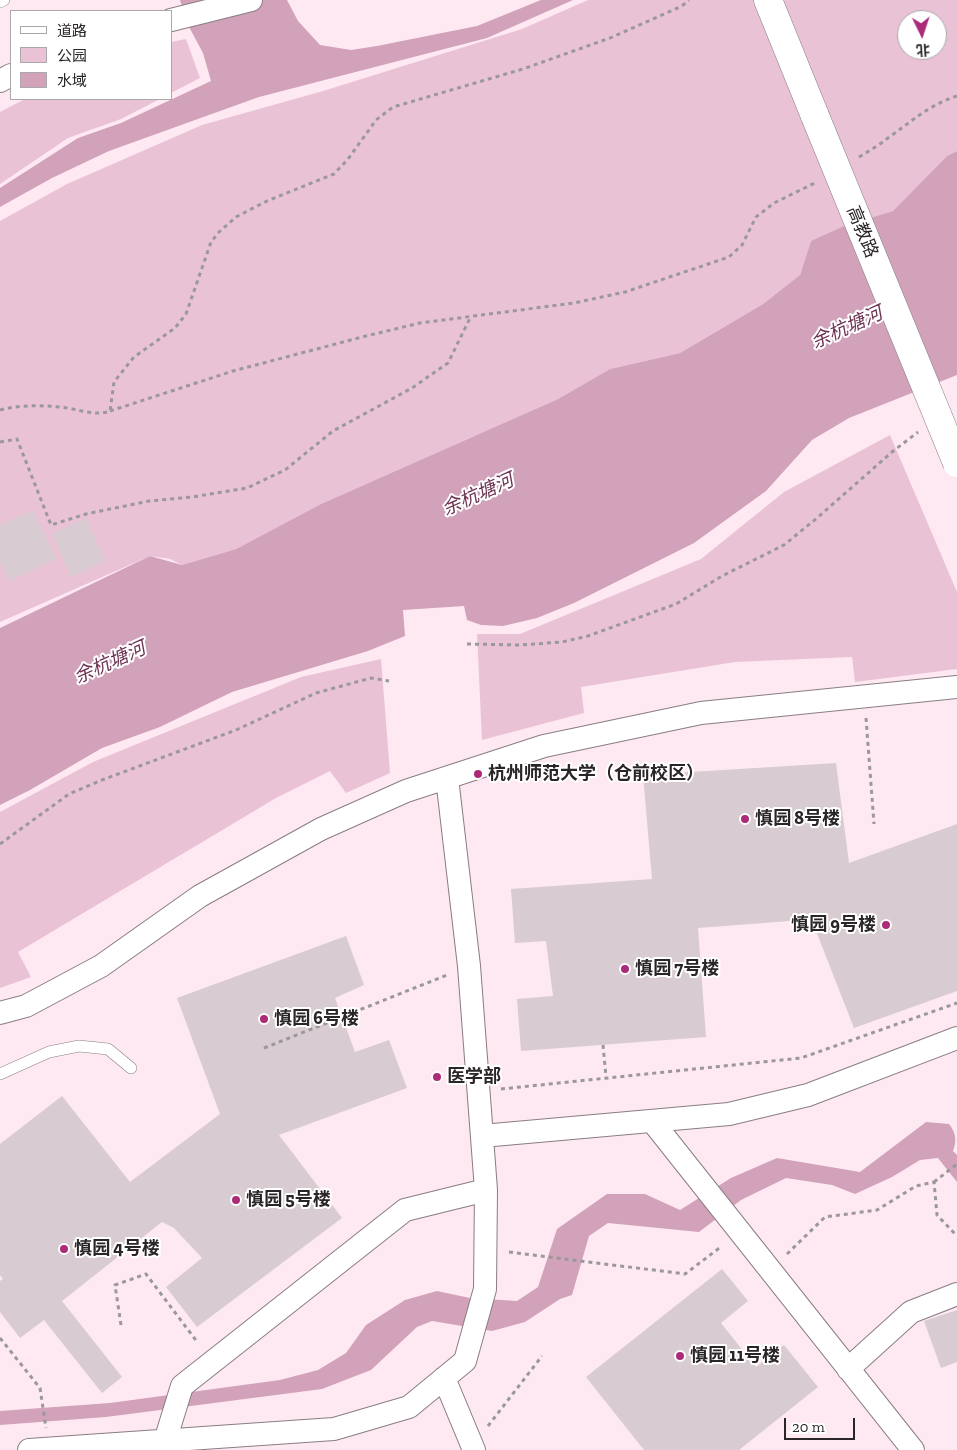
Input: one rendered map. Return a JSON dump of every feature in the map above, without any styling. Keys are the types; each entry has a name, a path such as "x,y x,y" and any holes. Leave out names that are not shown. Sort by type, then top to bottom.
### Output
{"street":[{"path":"175,19 251,0"},
{"name":"高教路","path":"768,0 957,463"},
{"path":"0,1013 26,1006 101,966 200,896 321,829 406,792 447,778 544,746 701,713 957,687"},
{"path":"39,1449 334,1429 409,1407 465,1361 485,1289 486,1190 469,966 447,778"},
{"path":"482,1136 729,1114 808,1096 957,1038"},
{"path":"652,1121 912,1450"},
{"path":"165,1441 182,1386 405,1210 486,1190"},
{"path":"848,1368 911,1312 957,1294"},
{"path":"444,1378 473,1448"}],"lane":[{"path":"0,2 4,0"},
{"path":"0,1074 49,1052 79,1046 108,1049 131,1068"}],"path":[{"path":"110,411 114,382 134,357 175,328 186,314 211,242 236,218 266,201 334,174 348,159 376,120 393,107 523,69 610,38 682,6 689,0"},
{"path":"856,159 888,139 922,112 943,100 957,96"},
{"path":"0,410 19,406 59,407 102,414 233,371 420,323 574,303 625,292 729,257 742,245 756,217 774,203 816,182"},
{"path":"0,442 17,439 50,525 86,514 149,501 192,497 247,488 285,470 333,430 412,388 448,363 471,316"},
{"path":"467,644 520,645 562,642 588,636 676,604 722,576 784,545 892,452 921,430"},
{"path":"0,844 69,794 94,783 164,756 199,745 316,693 371,678 389,681"},
{"path":"865,697 874,824"},
{"path":"264,1048 469,966"},
{"path":"478,1091 801,1058 957,1003"},
{"path":"603,1045 606,1077"},
{"path":"771,1271 825,1217 877,1210 916,1186 934,1182 957,1164"},
{"path":"934,1182 937,1215 957,1236"},
{"path":"486,1250 685,1274 740,1232"},
{"path":"121,1325 115,1285 146,1274 212,1362"},
{"path":"0,1338 40,1388 39,1449"},
{"path":"473,1448 542,1356"}],"shaded area":[{"name":"杭州师范大学（仓前校区）","path":"0,0 957,0 957,1450 0,1450"}],"green space":[{"path":"588,0 957,0 957,151 947,156 893,211 811,241 800,275 763,304 680,353 610,369 558,399 321,504 236,549 182,565 170,559 150,556 0,622 0,221 67,184 202,125 323,91 522,29"},
{"path":"186,39 200,78 172,92 172,42"},
{"path":"23,100 158,100 121,119 68,138 0,184 0,112"},
{"path":"890,435 957,592 957,669 855,682 852,657 735,662 581,687 584,713 482,740 477,634 520,634 701,559 784,492"},
{"path":"381,659 390,773 346,793 330,771 276,798 18,952 31,977 0,988 0,812 93,762 301,677"}],"water":[{"path":"180,0 287,0 298,21 320,45 351,50 477,26 541,0 573,0 487,38 259,97 109,151 52,178 0,207 0,188 78,138 121,123 211,81 203,53 188,25"},
{"name":"余杭塘河","path":"957,151 957,375 849,418 812,440 766,491 694,543 574,603 537,618 503,626 481,625 467,620 464,606 403,610 405,636 368,651 232,692 160,727 102,748 30,790 0,805 0,628 150,556 182,565 236,549 321,504 558,399 610,369 680,353 763,304 800,275 811,241 842,227 893,211 947,156"},
{"path":"926,1122 949,1124 953,1131 955,1144 953,1151 957,1155 957,1182 938,1158 920,1160 892,1177 855,1194 832,1185 786,1178 741,1200 699,1232 608,1223 589,1236 572,1295 560,1299 525,1322 492,1331 432,1321 417,1327 371,1370 322,1389 106,1417 0,1425 0,1411 110,1403 280,1380 318,1370 346,1353 366,1325 405,1300 437,1291 470,1298 517,1301 538,1287 557,1229 607,1194 645,1194 680,1210 731,1178 777,1158 860,1172"}],"building":[{"path":"33,510 56,559 9,581 0,562 0,525"},
{"path":"86,518 105,561 71,577 52,534"},
{"path":"836,763 849,863 957,824 957,991 854,1028 816,931 816,919 698,928 706,1037 521,1051 517,999 553,996 546,941 515,943 511,889 652,879 643,775"},
{"path":"346,936 364,985 335,998 355,1052 389,1040 407,1088 279,1135 342,1218 197,1327 166,1287 202,1258 174,1228 162,1222 62,1301 122,1377 102,1393 44,1320 20,1338 0,1312 0,1281 3,1279 0,1275 0,1144 62,1096 130,1182 220,1114 177,998"},
{"name":"慎园 11号楼","path":"722,1269 748,1301 721,1323 756,1367 784,1345 818,1387 739,1450 644,1450 586,1377"},
{"path":"957,1310 957,1362 941,1368 924,1321"}],"place":[{"name":"杭州师范大学（仓前校区）","path":"478,774"},
{"name":"慎园 8号楼","path":"745,819"},
{"name":"慎园 9号楼","path":"886,925"},
{"name":"慎园 7号楼","path":"625,969"},
{"name":"慎园 6号楼","path":"264,1019"},
{"name":"医学部","path":"437,1077"},
{"name":"慎园 5号楼","path":"236,1200"},
{"name":"慎园 4号楼","path":"64,1249"},
{"name":"慎园 11号楼","path":"680,1356"}]}
